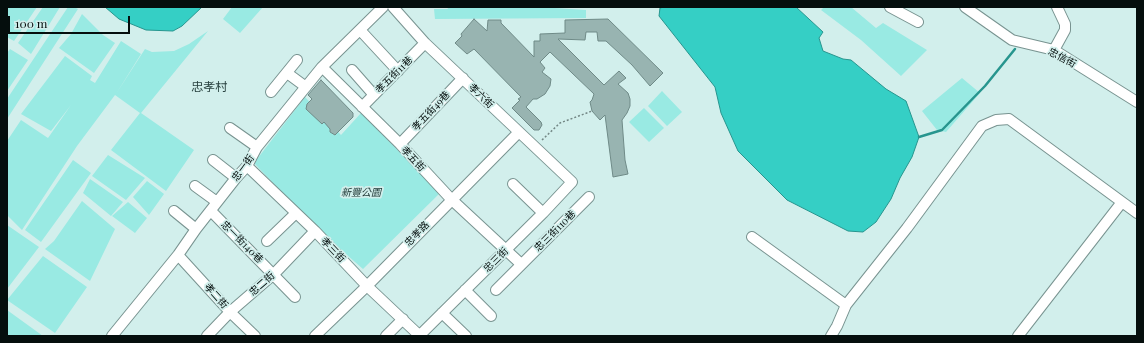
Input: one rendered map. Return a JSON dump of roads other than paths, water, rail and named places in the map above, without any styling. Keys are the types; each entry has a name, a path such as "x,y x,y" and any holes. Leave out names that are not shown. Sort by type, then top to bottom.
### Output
{"street":[{"name":"忠一街","path":"112,336 178,255 196,229 246,166 257,147 322,67 383,7"},
{"name":"孝六街","path":"393,7 425,43 572,182"},
{"path":"890,7 918,22"},
{"name":"忠信街","path":"965,7 1012,40 1054,50 1137,102"},
{"path":"1054,50 1065,30 1065,24 1057,7"},
{"path":"360,30 398,71"},
{"name":"孝五街11巷","path":"362,107 425,43"},
{"path":"271,92 296,60"},
{"name":"孝五街","path":"322,67 400,144 451,199 505,250"},
{"path":"352,70 374,95"},
{"path":"287,73 306,87"},
{"name":"孝五街49巷","path":"400,144 462,78"},
{"path":"831,336 846,305 907,228 982,126 996,120 1009,119 1137,213"},
{"path":"230,128 257,147"},
{"name":"忠孝路","path":"315,336 367,286 451,199 519,132"},
{"path":"213,160 236,178"},
{"name":"孝三街","path":"246,166 315,231 367,286 419,336"},
{"name":"忠三街","path":"419,336 543,213 572,182"},
{"path":"513,184 543,213"},
{"path":"195,186 217,202"},
{"name":"忠三街110巷","path":"496,290 589,197"},
{"path":"1018,336 1122,202"},
{"path":"174,211 196,229"},
{"name":"忠一街140巷","path":"211,211 295,297"},
{"path":"267,241 296,213"},
{"name":"忠二街","path":"207,336 230,312 274,274 315,231"},
{"path":"752,237 846,305"},
{"path":"505,250 521,264"},
{"name":"孝二街","path":"178,255 230,312 255,336"},
{"path":"465,290 491,316"},
{"path":"442,313 466,336"},
{"path":"386,336 403,319"}],"waterway":[{"path":"919,137 942,130 985,86 1015,49"}],"district":[{"name":"忠孝村","path":"209,87"}],"park label":[{"name":"新豐公園","path":"361,193"}]}
